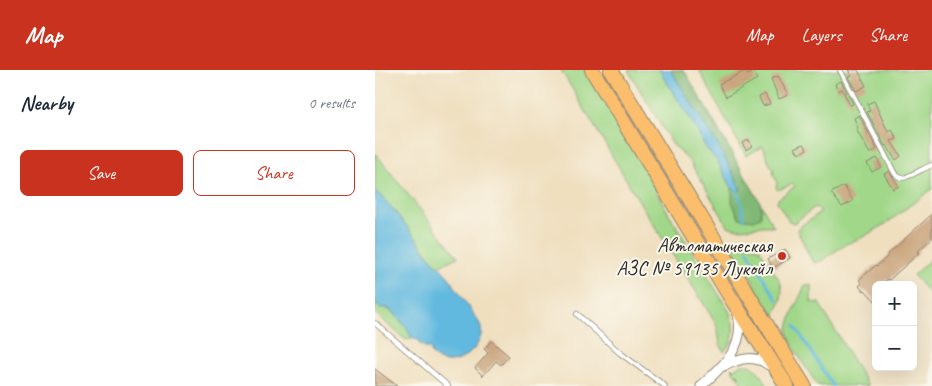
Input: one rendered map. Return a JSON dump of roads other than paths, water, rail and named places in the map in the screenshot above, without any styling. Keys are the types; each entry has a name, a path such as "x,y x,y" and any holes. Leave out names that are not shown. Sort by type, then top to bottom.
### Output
{"main road":[{"path":"592,70 784,381"},
{"path":"611,70 804,386"}],"street":[{"path":"724,366 740,336 740,320 731,298"},
{"path":"701,386 724,366 740,359 755,358 769,364 784,381"}],"lane":[{"path":"840,70 895,174 905,178 932,165"},
{"path":"577,314 620,353 665,386"},
{"path":"375,323 448,386"}],"water":[{"path":"659,70 671,70 717,144 741,190 737,191 732,188 718,162 706,148 691,120"},
{"path":"375,190 392,208 426,253 448,276 480,324 481,333 479,341 466,356 457,361 439,360 431,353 431,348 426,348 419,341 412,338 393,312 385,307 380,309 379,305 375,305"}],"waterway":[{"path":"737,191 744,219"},
{"path":"747,250 777,300"},
{"path":"795,326 833,386"}],"place":[{"name":"Автоматическая АЗС № 59135 Лукойл","path":"782,256"}]}
